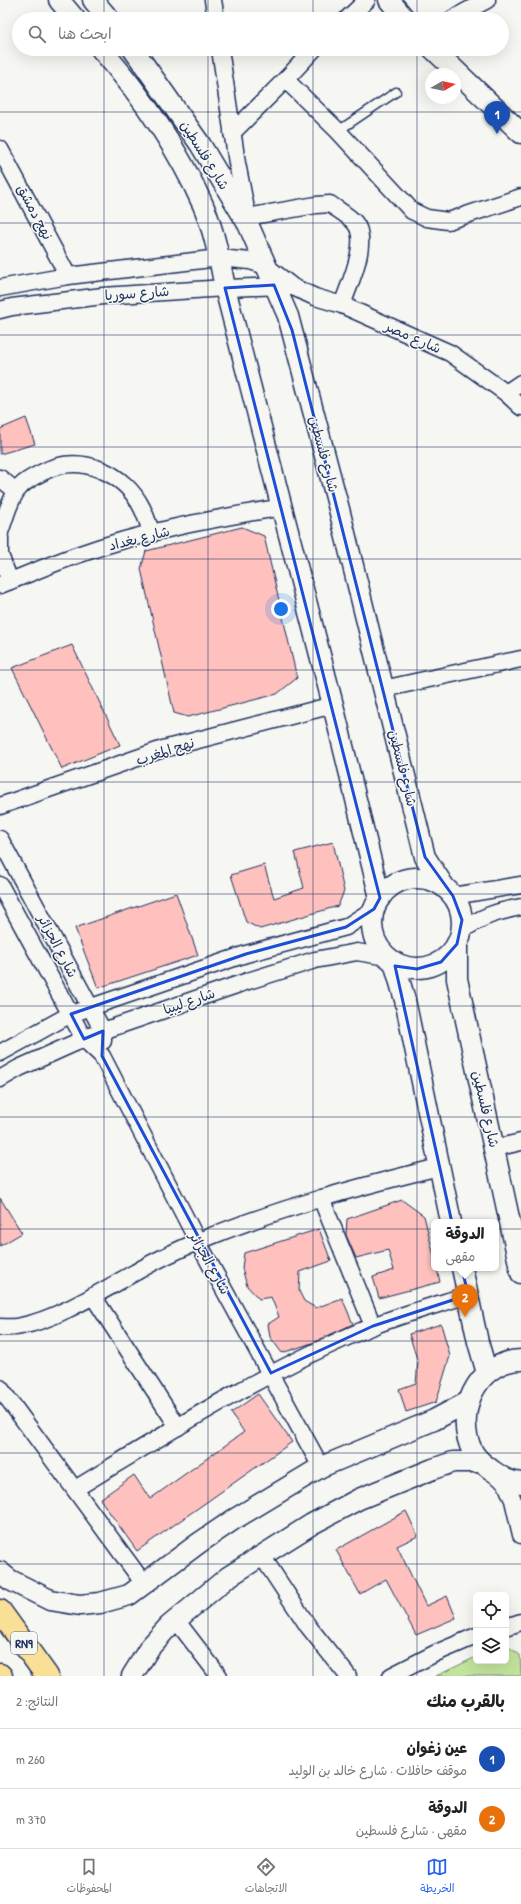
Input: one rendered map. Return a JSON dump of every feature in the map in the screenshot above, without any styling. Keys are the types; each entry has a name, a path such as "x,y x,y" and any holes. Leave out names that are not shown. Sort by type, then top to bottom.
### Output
{"highway":[{"name":"RN9","path":"0,1611 47,1676"}],"street":[{"path":"59,0 69,12"},
{"path":"93,0 102,12"},
{"path":"213,0 215,12"},
{"path":"354,12 367,0"},
{"path":"389,0 399,12"},
{"path":"465,12 487,0"},
{"name":"شارع فلسطين","path":"106,56 141,100 187,173 204,206 219,258 225,288 333,705 377,903"},
{"name":"شارع فلسطين","path":"138,56 200,144 248,221 266,266 284,286 292,330 384,689 425,857 449,892"},
{"path":"221,56 232,133 248,221 316,205 330,204 355,223 361,236 360,251 342,305"},
{"path":"232,133 307,56"},
{"path":"441,56 518,128"},
{"path":"287,78 294,89 338,132 412,211 427,218 448,221 521,197"},
{"name":"نهج دمشق","path":"0,149 68,276"},
{"name":"شارع سوريا","path":"0,288 68,276 219,258 250,261 266,266"},
{"path":"102,272 103,296"},
{"name":"شارع سوريا","path":"0,310 20,306 103,296 225,288 284,286"},
{"name":"شارع مصر","path":"284,286 342,305 450,354 506,393 521,408"},
{"path":"506,393 521,383"},
{"path":"0,532 16,491 31,478 50,469 71,464 92,466 107,472 126,486 142,507 152,534"},
{"path":"0,478 16,491"},
{"name":"شارع بغداد","path":"5,583 80,553 216,519 282,507"},
{"path":"0,537 0,555 5,583"},
{"path":"384,689 521,659"},
{"name":"نهج المغرب","path":"0,806 163,749 333,705"},
{"name":"شارع الجزائر","path":"0,839 103,1031 102,1056"},
{"path":"459,938 462,920 460,908 449,892 432,880 418,878 403,880 390,887 377,903 372,922 373,934 378,946 390,959 405,967 417,968 429,967 441,962 450,954 459,938 481,918 498,912 521,907"},
{"name":"شارع الجزائر","path":"0,885 84,1039 102,1056 198,1242 271,1373 321,1467"},
{"path":"449,892 490,891 521,885"},
{"name":"شارع ليبيا","path":"0,1053 71,1014 246,954 346,927 377,903"},
{"name":"شارع فلسطين","path":"459,938 457,979 521,1273"},
{"name":"شارع ليبيا","path":"0,1079 19,1068 103,1031 210,993 315,960 357,952 390,959"},
{"path":"390,959 405,1000 450,1219"},
{"path":"495,1148 521,1142"},
{"path":"0,1327 21,1327 46,1318 94,1296 138,1270 198,1242 258,1218 321,1198 439,1167"},
{"path":"321,1198 373,1326"},
{"path":"463,1271 478,1342 487,1373"},
{"path":"75,1489 178,1426 271,1373 373,1326 468,1295"},
{"path":"94,1296 178,1426"},
{"path":"521,1360 502,1364 487,1373 475,1386 468,1402 465,1420 467,1437 473,1453 481,1462 513,1481 513,1500 521,1535"},
{"path":"0,1388 145,1585"},
{"path":"0,1572 10,1580 50,1600 80,1605 114,1601 129,1595 145,1585 199,1543 233,1520 321,1467 434,1420 468,1402"},
{"path":"132,1676 150,1647 176,1620 228,1577 312,1524 359,1499 453,1462 481,1462"},
{"path":"262,1556 308,1626 348,1676"},
{"path":"176,1620 219,1676"},
{"path":"509,1626 521,1622"},
{"path":"391,1676 436,1653 473,1637"}],"lane":[{"path":"338,132 396,92"}],"highlighted area":[{"path":"274,285 292,330 425,857 453,896 462,920 457,944 441,962 417,969 395,966 468,1295 373,1326 271,1373 102,1056 103,1031 84,1039 71,1014 246,954 346,927 374,909 380,898 225,288"}],"green space":[{"path":"509,1647 520,1655 521,1676 436,1676 473,1658 473,1664 509,1664"}],"building":[{"path":"26,418 35,444 0,454 0,429"},
{"path":"242,527 264,536 297,678 277,694 188,717 174,713 141,569 146,551"},
{"path":"72,645 120,745 62,769 12,668"},
{"path":"333,842 344,891 338,906 260,929 246,922 231,875 264,865 274,898 304,888 295,852"},
{"path":"176,893 198,955 98,988 75,928"},
{"path":"0,1198 22,1233 0,1246"},
{"path":"402,1200 424,1216 431,1244 431,1271 438,1271 440,1282 379,1298 373,1277 394,1270 388,1250 356,1258 346,1235 347,1219"},
{"path":"319,1229 331,1261 300,1272 299,1291 304,1301 316,1308 342,1298 353,1324 315,1342 282,1353 270,1337 268,1324 279,1317 271,1297 259,1299 247,1286 242,1268 244,1253"},
{"path":"441,1324 450,1356 436,1402 406,1412 399,1389 416,1383 418,1362 409,1334"},
{"path":"258,1394 292,1442 137,1551 100,1499 134,1475 150,1499 244,1432 231,1413"},
{"path":"406,1511 418,1536 397,1546 426,1606 447,1596 456,1618 416,1635 386,1579 360,1594 336,1550"}],"place":[{"name":"عين زغوان","path":"497,134"},
{"name":"الدوقة","path":"465,1317"}]}
